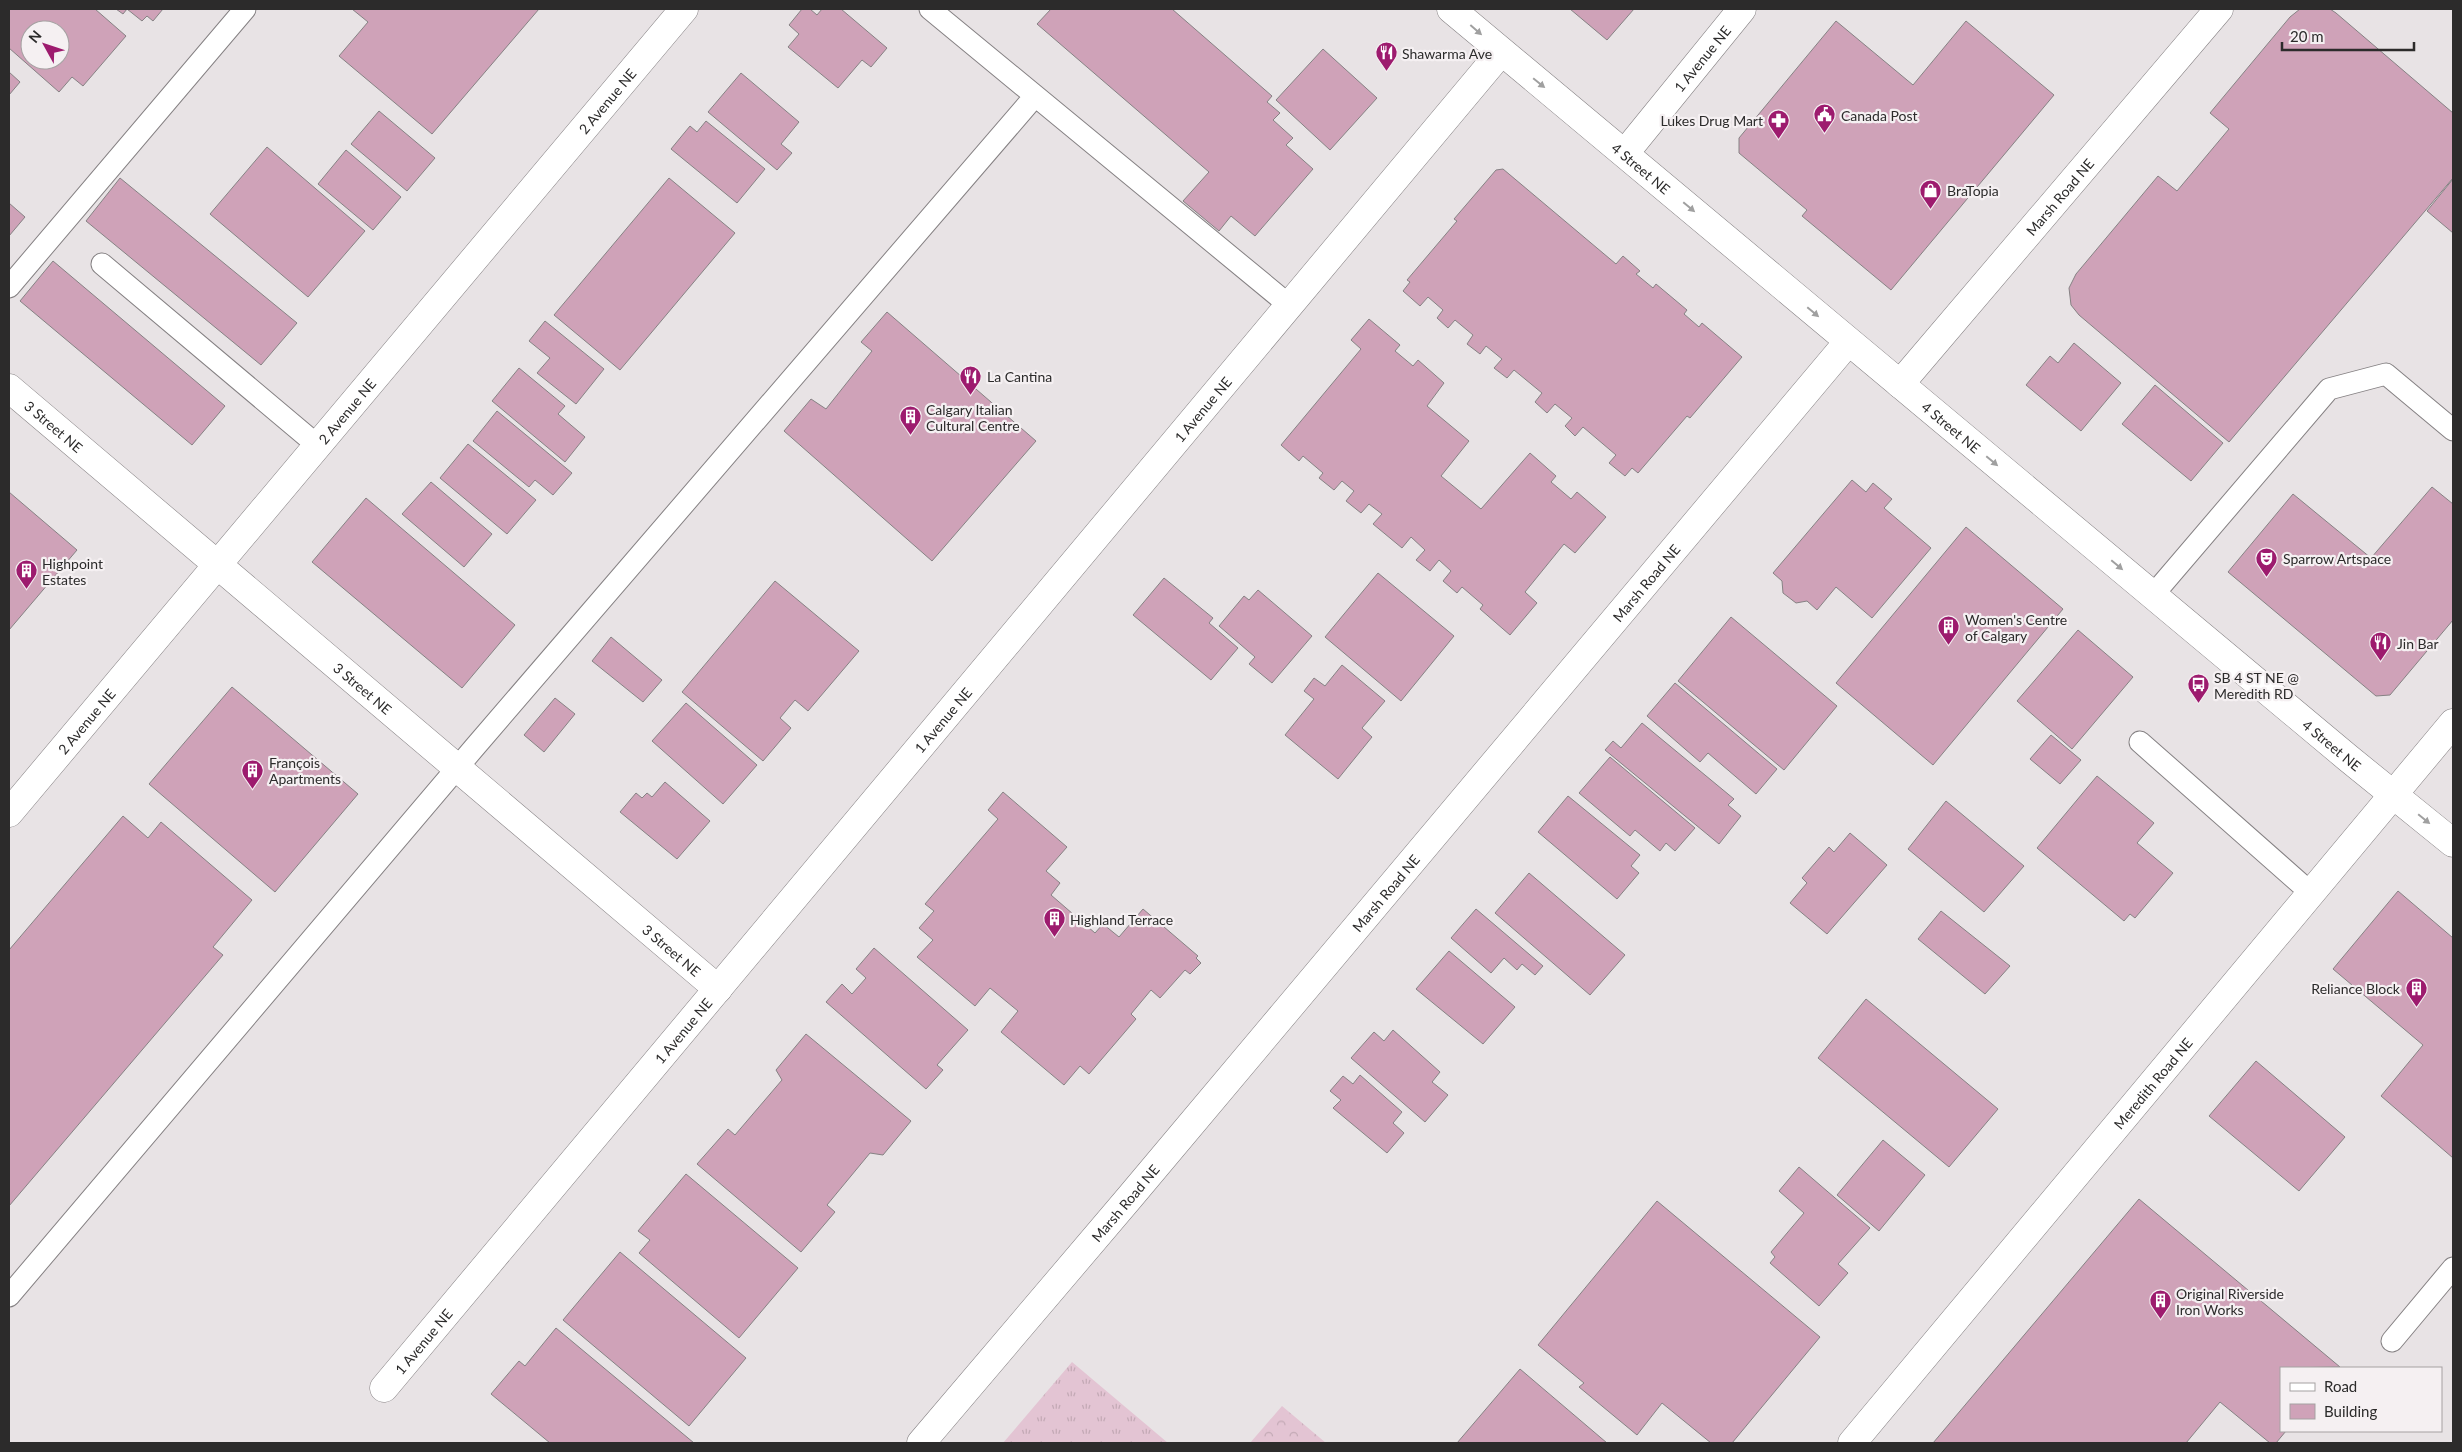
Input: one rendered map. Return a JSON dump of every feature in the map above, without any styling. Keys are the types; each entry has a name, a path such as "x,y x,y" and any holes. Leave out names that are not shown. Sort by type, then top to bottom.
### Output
{"street":[{"name":"2 Avenue NE","path":"9,813 684,9"},
{"name":"4 Street NE","path":"1452,9 1848,342 2453,843"},
{"name":"1 Avenue NE","path":"1625,153 1742,9"},
{"name":"Marsh Road NE","path":"1900,384 2219,9"},
{"name":"1 Avenue NE","path":"384,1388 1501,52"},
{"name":"Marsh Road NE","path":"921,1443 1848,342"},
{"name":"3 Street NE","path":"9,388 718,989"},
{"name":"Meredith Road NE","path":"1852,1443 2453,723"}],"lane":[{"path":"9,287 244,9"},
{"path":"930,9 1289,305"},
{"path":"9,1296 458,768 1034,96"},
{"path":"102,264 317,445"},
{"path":"2153,596 2329,389 2386,374 2453,430"},
{"path":"2140,742 2311,893"},
{"path":"2392,1341 2453,1268"}],"green space":[{"path":"1072,1362 1168,1443 1003,1443"},
{"path":"1282,1406 1326,1443 1250,1443"}],"building":[{"path":"9,9 95,9 126,36 83,86 72,77 59,92 34,70 70,70 70,20 20,20 20,58 9,48"},
{"path":"116,9 127,9 123,14"},
{"path":"127,9 163,9 153,21 147,16 142,21"},
{"path":"352,9 539,9 432,134 339,56 368,22"},
{"path":"802,9 810,9 817,15 822,9 841,9 887,48 871,67 862,60 838,88 788,47 799,34 789,25"},
{"path":"1051,9 1172,9 1272,96 1267,102 1280,113 1273,120 1293,138 1286,145 1313,169 1255,236 1231,216 1219,231 1183,201 1209,172 1037,24"},
{"path":"1570,9 1634,9 1607,40"},
{"path":"2300,9 2330,9 2336,13 2453,113 2453,178 2229,442 2079,315 2071,305 2069,288 2076,274 2158,176 2177,191 2229,129 2210,113 2290,17"},
{"path":"1836,21 1913,85 1966,21 2054,95 1891,290 1802,216 1807,210 1739,153 1739,138"},
{"path":"1323,49 1377,98 1330,150 1276,100"},
{"path":"9,72 20,82 9,95"},
{"path":"741,73 799,122 781,144 792,153 777,170 708,112"},
{"path":"379,111 435,158 407,191 351,144"},
{"path":"706,121 765,169 737,203 671,149 690,126 697,132"},
{"path":"267,147 365,231 308,297 210,214"},
{"path":"346,150 401,197 373,230 318,184"},
{"path":"1503,169 1616,264 1623,256 1640,271 1636,274 1653,288 1656,284 1687,310 1684,314 1699,327 1702,323 1742,357 1690,418 1687,416 1638,473 1632,468 1625,476 1609,463 1616,455 1583,427 1575,436 1565,426 1572,418 1555,404 1547,413 1535,402 1542,393 1514,370 1507,378 1494,368 1502,359 1486,346 1480,354 1467,344 1473,335 1455,320 1448,328 1437,318 1443,310 1428,297 1420,306 1403,291 1410,282 1407,280 1457,221 1454,219 1496,170"},
{"path":"120,178 297,323 261,365 86,221"},
{"path":"669,178 735,233 620,370 554,315"},
{"path":"2453,179 2453,233 2427,211"},
{"path":"9,203 25,217 9,236"},
{"path":"53,261 225,406 192,445 20,301"},
{"name":"Calgary Italian Cultural Centre","path":"887,312 1036,441 932,561 784,431 811,399 826,409 872,351 861,342"},
{"path":"1369,319 1400,345 1395,351 1413,366 1418,360 1444,383 1427,406 1469,441 1441,476 1481,509 1530,453 1556,476 1551,482 1571,499 1577,492 1606,517 1575,553 1564,544 1525,592 1537,603 1510,635 1480,609 1483,605 1462,587 1457,593 1443,581 1451,571 1439,560 1430,571 1416,560 1425,550 1411,537 1402,548 1373,524 1382,514 1369,504 1361,513 1346,501 1354,491 1342,481 1334,490 1319,478 1323,473 1303,456 1299,461 1281,445 1361,349 1351,340"},
{"path":"545,321 604,369 576,404 537,373 550,358 529,341"},
{"path":"2074,343 2121,383 2081,431 2026,385 2050,356 2058,363"},
{"path":"519,368 565,406 558,414 585,437 565,462 492,401"},
{"path":"2155,385 2223,443 2191,481 2122,424"},
{"path":"497,411 572,473 553,495 535,480 529,487 473,441"},
{"path":"468,444 536,500 507,534 440,478"},
{"path":"1852,480 1866,492 1873,483 1892,499 1884,508 1931,548 1872,618 1836,587 1817,610 1807,601 1796,603 1783,593 1782,581 1773,573"},
{"path":"431,482 492,534 464,567 402,514"},
{"path":"2432,487 2453,504 2453,620 2390,695 2376,696 2228,572 2293,494 2371,558"},
{"name":"Highpoint Estates","path":"9,492 77,550 9,630"},
{"path":"366,498 515,625 462,688 312,562"},
{"name":"Women's Centre of Calgary","path":"1966,527 2063,609 1933,765 1836,683"},
{"path":"1378,573 1454,636 1401,701 1325,637"},
{"path":"1164,578 1213,618 1209,623 1238,648 1211,680 1133,615"},
{"path":"775,581 859,651 808,711 795,700 780,718 791,728 763,761 682,692"},
{"path":"1258,590 1312,636 1272,683 1249,664 1255,657 1219,626 1244,596 1249,600"},
{"path":"1731,617 1837,706 1784,770 1678,681"},
{"path":"2078,630 2133,677 2072,749 2017,701"},
{"path":"611,637 662,680 643,702 592,661"},
{"path":"1342,665 1385,701 1362,728 1372,737 1338,779 1285,735 1314,699 1304,691 1314,678 1325,686"},
{"path":"1675,683 1777,769 1756,794 1708,753 1700,762 1647,716"},
{"name":"François Apartments","path":"232,687 358,794 275,892 149,784"},
{"path":"555,698 575,714 544,752 524,735"},
{"path":"686,703 757,765 723,804 652,741"},
{"path":"1642,723 1734,799 1728,805 1741,816 1719,844 1605,750 1613,741 1621,748"},
{"path":"2051,735 2081,760 2060,784 2030,759"},
{"path":"1610,757 1695,828 1675,851 1666,843 1660,851 1635,830 1630,836 1579,793"},
{"path":"2097,776 2154,823 2137,843 2173,873 2135,918 2130,914 2124,921 2037,848"},
{"path":"665,782 710,821 677,859 620,812 636,793 642,798 647,793 652,797"},
{"name":"Highland Terrace","path":"1003,792 1067,847 1046,871 1060,883 1051,895 1095,933 1103,924 1119,937 1143,909 1198,956 1196,958 1201,963 1190,974 1185,970 1160,998 1151,990 1131,1014 1136,1019 1089,1074 1080,1066 1064,1085 1001,1032 1018,1011 990,988 975,1006 917,957 933,940 919,928 934,911 925,904 998,819 988,810"},
{"path":"1568,796 1640,855 1631,866 1639,873 1617,899 1538,832"},
{"path":"1946,801 2024,866 1984,912 1908,849"},
{"path":"123,816 148,838 161,822 252,900 213,947 223,955 9,1206 9,950"},
{"path":"1850,833 1887,865 1827,934 1790,903 1807,883 1802,878 1829,847 1834,852"},
{"path":"1529,873 1625,955 1590,995 1495,913"},
{"name":"Reliance Block","path":"2398,891 2453,938 2453,1158 2381,1096 2423,1045 2333,969"},
{"path":"1476,909 1543,966 1535,975 1522,964 1517,970 1504,958 1491,973 1451,938"},
{"path":"1941,911 2010,966 1985,994 1918,939"},
{"path":"874,948 968,1030 937,1065 943,1070 926,1089 826,1002 842,984 852,994 866,978 856,969"},
{"path":"1449,951 1515,1007 1483,1044 1416,989"},
{"path":"1866,999 1998,1109 1949,1167 1818,1058"},
{"path":"1393,1030 1440,1072 1432,1082 1448,1095 1425,1122 1351,1058 1374,1032 1384,1041"},
{"path":"806,1034 911,1121 883,1155 870,1153 827,1205 835,1212 801,1252 697,1164 728,1129 735,1135 782,1080 776,1070"},
{"path":"2256,1061 2345,1137 2299,1191 2209,1116"},
{"path":"1360,1075 1402,1112 1393,1123 1404,1133 1387,1153 1333,1108 1341,1100 1330,1091 1343,1076 1353,1084"},
{"path":"1883,1140 1925,1175 1879,1231 1837,1195"},
{"path":"1799,1167 1870,1228 1838,1264 1848,1273 1819,1306 1770,1263 1775,1257 1771,1252 1804,1213 1779,1191"},
{"path":"686,1174 798,1268 739,1338 639,1253 650,1240 638,1231"},
{"name":"Original Riverside Iron Works","path":"2139,1199 2340,1367 2280,1367 2280,1432 2285,1432 2276,1443 2270,1443 2220,1402 2186,1443 1933,1443"},
{"path":"1657,1201 1820,1337 1732,1443 1711,1443 1662,1403 1637,1435 1579,1387 1584,1383 1538,1345"},
{"path":"620,1252 746,1358 689,1426 563,1320"},
{"path":"556,1328 694,1443 550,1443 491,1394 519,1361 525,1366"},
{"path":"1520,1369 1607,1443 1457,1443"}],"place":[{"name":"Shawarma Ave","path":"1386,72"},
{"name":"Canada Post","path":"1825,134"},
{"name":"Lukes Drug Mart","path":"1779,139"},
{"name":"BraTopia","path":"1931,209"},
{"name":"La Cantina","path":"971,395"},
{"name":"Calgary Italian Cultural Centre","path":"910,436"},
{"name":"Sparrow Artspace","path":"2267,577"},
{"name":"Highpoint Estates","path":"26,590"},
{"name":"Women's Centre of Calgary","path":"1949,646"},
{"name":"Jin Bar","path":"2381,662"},
{"name":"SB 4 ST NE @ Meredith RD","path":"2198,704"},
{"name":"François Apartments","path":"253,789"},
{"name":"Highland Terrace","path":"1054,938"},
{"name":"Reliance Block","path":"2416,1007"},
{"name":"Original Riverside Iron Works","path":"2160,1320"}]}
